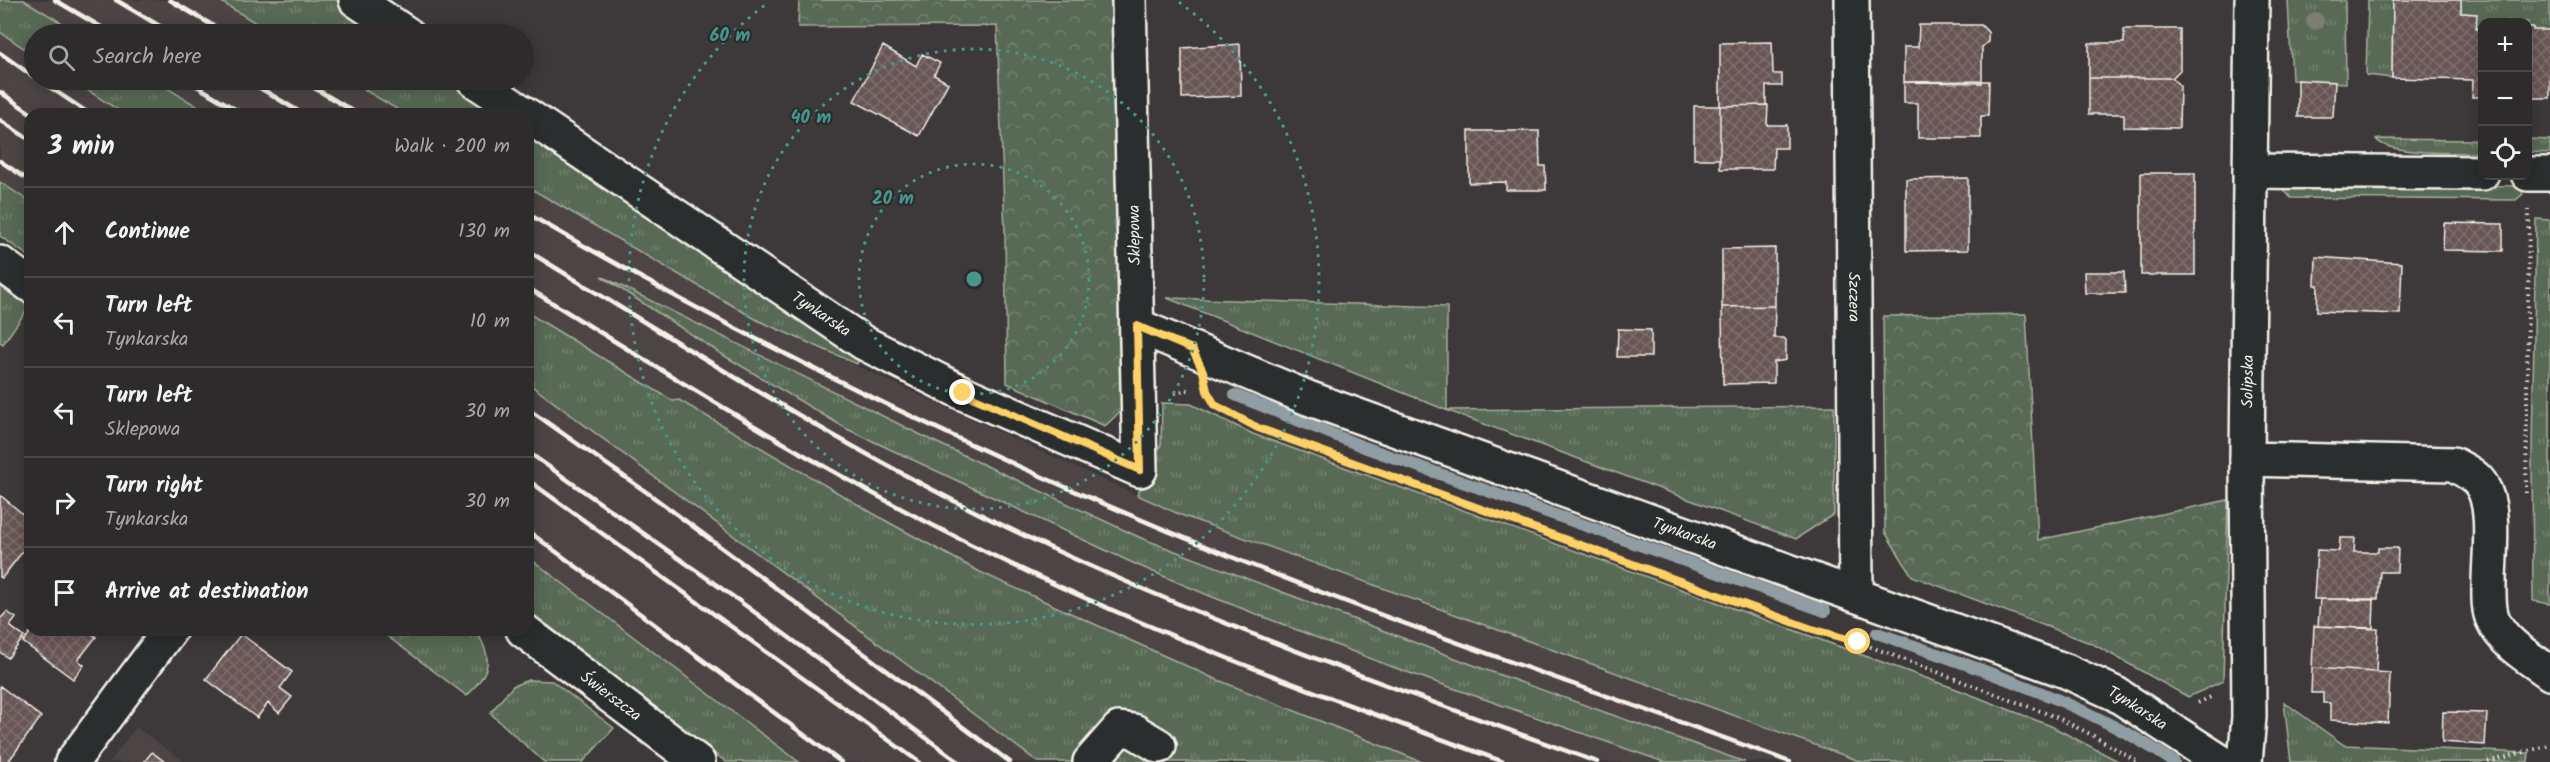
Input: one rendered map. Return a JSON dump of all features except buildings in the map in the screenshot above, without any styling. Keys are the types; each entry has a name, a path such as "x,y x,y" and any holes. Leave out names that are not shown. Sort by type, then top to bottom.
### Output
{"street":[{"path":"356,0 393,24"},
{"name":"Sklepowa","path":"1129,0 1140,470"},
{"name":"Szczera","path":"1852,0 1856,594"},
{"name":"Solipska","path":"2245,762 2249,717 2247,459 2252,0"},
{"name":"Tynkarska","path":"489,90 516,108"},
{"name":"Tynkarska","path":"534,120 864,343 963,393 1140,470"},
{"path":"2250,171 2478,173"},
{"path":"2532,174 2550,174"},
{"path":"0,263 24,281"},
{"name":"Tynkarska","path":"1137,326 1353,414 2066,671 2116,694 2221,762"},
{"path":"2247,459 2453,464 2471,474 2482,486 2490,511 2489,597 2492,618 2501,634 2511,644 2550,673"},
{"path":"72,762 166,636"},
{"name":"Świerszcza","path":"531,636 698,762"},
{"path":"1090,762 1119,729 1134,731 1159,746"}],"path":[{"path":"2526,494 2529,206"},
{"path":"1192,349 1203,371 1207,391 1215,405 1258,428 1809,628 1858,642 2016,702 2084,731 2138,762"},
{"path":"2488,762 2550,745"}],"shaded area":[{"path":"0,0 218,0 258,24 24,24 24,90 365,90 395,108 24,108 24,213 0,197"},
{"path":"534,190 759,321 1184,517 1862,762 739,762 534,604"},
{"path":"136,727 183,761 110,762"}],"green space":[{"path":"0,0 24,0 64,24 24,24 24,48 0,32"},
{"path":"218,0 337,0 372,24 258,24"},
{"path":"799,0 1112,0 1121,411 1105,426 1007,383 1005,234 997,26 798,27"},
{"path":"2288,0 2345,0 2346,83 2292,80"},
{"path":"2368,0 2393,0 2392,78 2366,75"},
{"path":"2461,0 2550,0 2550,30 2533,30 2532,18 2478,18 2478,29 2476,29 2476,14 2461,13"},
{"path":"87,90 170,90 200,108 115,108"},
{"path":"365,90 467,90 493,108 395,108"},
{"path":"534,136 860,356 857,364 759,321 534,190"},
{"path":"2376,139 2478,140 2478,151 2474,153 2422,152 2393,148"},
{"path":"2532,139 2550,140 2550,153 2532,152"},
{"path":"0,182 24,198 24,253 0,236"},
{"path":"2288,183 2519,186 2523,194 2516,200 2291,198 2285,191"},
{"path":"2536,219 2550,220 2550,604 2533,601 2532,448"},
{"path":"601,276 931,440 1141,538 1489,671 1745,762 1664,762 1387,665 1210,596 1135,564 847,429 723,355"},
{"path":"0,286 24,303 24,314 3,344 0,342"},
{"path":"1167,298 1447,307 1447,410 1834,406 1834,514 1796,539 1446,410"},
{"path":"2026,314 2038,540 2228,500 2223,681 2188,697 2093,644 1912,576 1885,532 1883,316"},
{"path":"534,317 673,401 679,400 888,522 980,572 1213,678 1422,762 1038,762 534,387"},
{"path":"1162,403 1191,404 1253,434 1959,690 2051,726 2120,762 1862,762 1181,515 1137,495 1161,444"},
{"path":"534,562 799,762 726,762 534,615"},
{"path":"387,636 479,636 485,650 487,665 481,679 467,696"},
{"path":"528,680 552,681 614,728 583,762 544,762 490,713 513,686"},
{"path":"2284,702 2344,745 2529,753 2528,762 2291,762"}],"waterway":[{"path":"1235,395 1364,447 1825,611"},
{"path":"1877,633 2030,688 2067,704 2140,740 2174,762"}],"railway":[{"path":"55,0 96,24"},
{"path":"116,0 156,24"},
{"path":"170,0 210,24"},
{"path":"0,53 24,70"},
{"path":"54,90 81,108"},
{"path":"203,90 233,108"},
{"path":"263,90 293,108"},
{"path":"318,90 348,108"},
{"path":"0,92 24,108"},
{"path":"0,120 24,136"},
{"path":"0,161 24,177"},
{"path":"534,217 702,311 791,357 970,444 1061,485 1312,589 1790,762"},
{"path":"534,255 835,436 897,471 1025,536 1237,628 1597,762"},
{"path":"534,292 687,386 848,480 1024,570 1228,658 1504,762"},
{"path":"534,413 652,496 1010,762"},
{"path":"534,456 738,600 959,762"},
{"path":"534,484 919,762"},
{"path":"534,535 841,762"}],"route":[{"path":"963,393 1140,470 1137,326 1192,349 1203,371 1207,391 1215,405 1258,428 1809,628 1858,642"}]}
